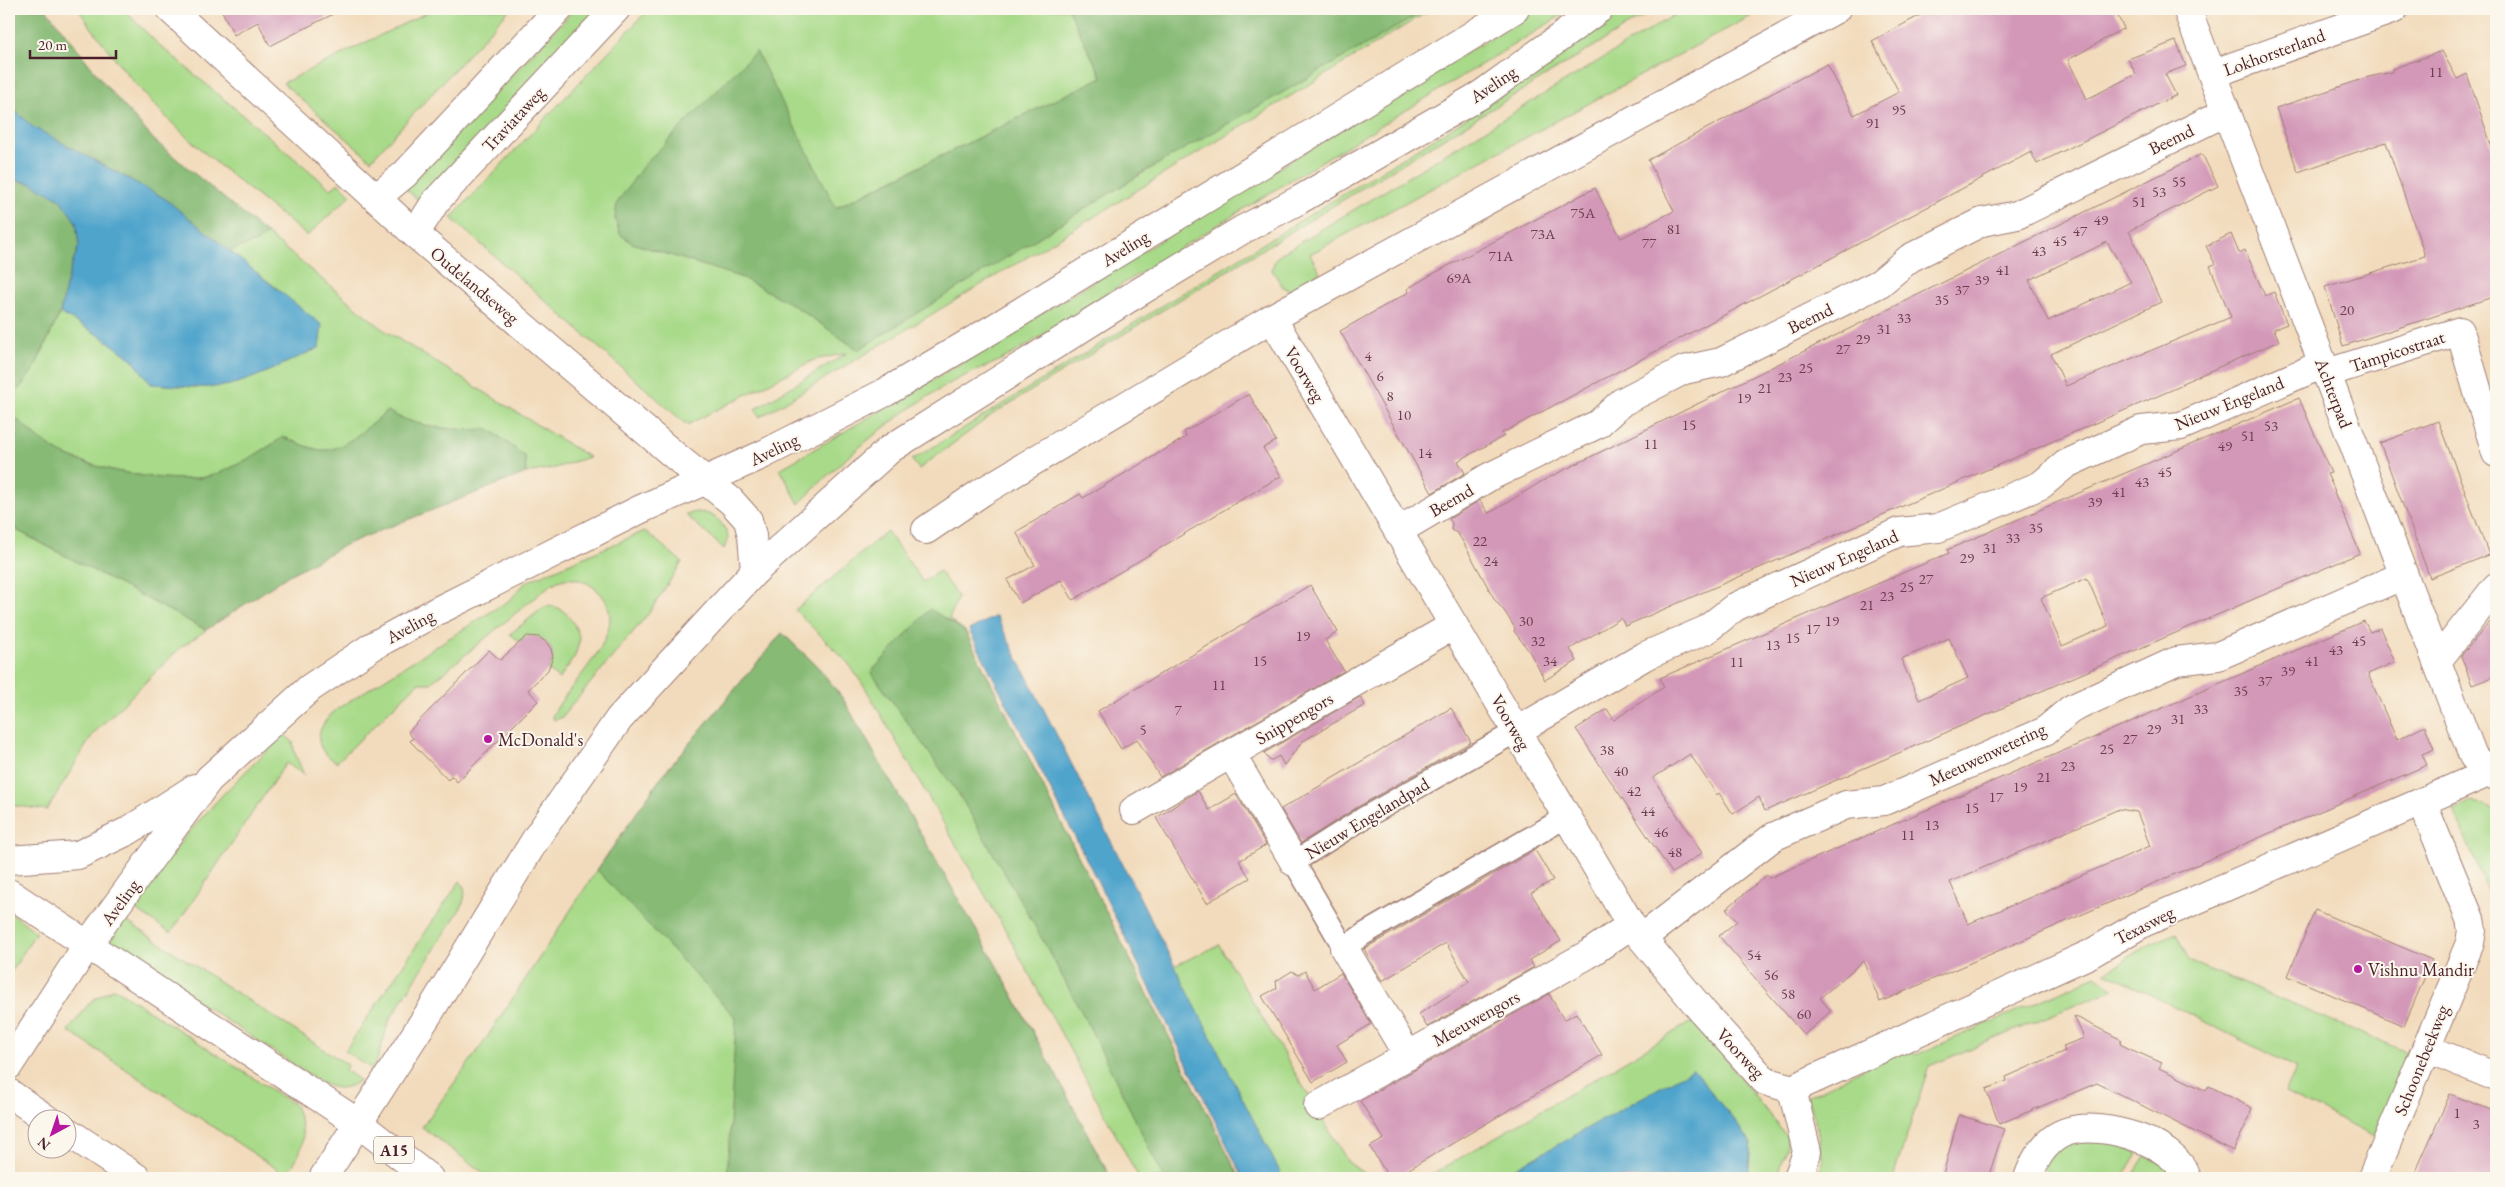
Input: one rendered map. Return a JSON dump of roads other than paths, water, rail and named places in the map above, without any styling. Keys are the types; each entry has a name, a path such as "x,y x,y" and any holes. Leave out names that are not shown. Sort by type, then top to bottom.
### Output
{"main road":[{"name":"Oudelandseweg","path":"170,9 415,234 674,456 731,501 748,520 752,536 754,571"},
{"path":"376,198 405,174 559,9"},
{"name":"Traviataweg","path":"415,234 436,201 616,9"},
{"name":"Aveling","path":"9,1065 88,944 209,779 310,688 374,646 437,611 639,510 708,481 886,392 996,327 1515,9"},
{"name":"Aveling","path":"323,1178 431,1010 537,837 619,720 754,571 890,449 1126,300 1226,240 1308,195 1482,94 1598,9"},
{"path":"926,530 982,492 1272,318 1836,9"},
{"name":"Achterpad","path":"2187,9 2473,756 2494,771"},
{"name":"Lokhorsterland","path":"2212,74 2394,9"},
{"name":"Beemd","path":"1398,531 1489,477 1598,424 1622,402 1684,370 1722,362 1880,284 1910,258 1982,222 2017,215 2226,112"},
{"name":"Voorweg","path":"1272,318 1566,817 1636,932 1703,1012 1765,1081 1792,1089"},
{"name":"Tampicostraat","path":"2325,369 2460,331 2496,453"},
{"name":"Nieuw Engeland","path":"1517,731 1645,656 1706,630 1736,607 1899,532 1938,528 2041,485 2066,464 2141,430 2181,426 2325,369"},
{"name":"Meeuwenwetering","path":"1636,932 1773,837 1846,805 1884,801 2045,731 2071,708 2176,661 2218,656 2404,575"},
{"path":"2437,661 2496,587"},
{"name":"Snippengors","path":"1134,810 1454,625"},
{"path":"1231,754 1294,862"},
{"name":"Texasweg","path":"1792,1089 2090,954 2143,923 2494,771"},
{"path":"9,860 78,855 128,831 209,779"},
{"name":"Schoonebeekweg","path":"2372,1178 2470,943 2472,930 2470,919 2422,802"},
{"path":"9,893 88,944"},
{"name":"Meeuwengors","path":"1318,1106 1587,955 1636,932"},
{"name":"Aveling","path":"88,944 358,1123"},
{"path":"1344,948 1408,1056"},
{"path":"2426,1048 2496,1077"},
{"path":"1792,1089 1807,1152 1798,1178"},
{"path":"9,1093 34,1110"},
{"name":"A15","path":"358,1123 429,1178"},
{"path":"2028,1178 2039,1153 2053,1139 2068,1131 2092,1127 2121,1132 2148,1143 2171,1156 2185,1172 2187,1178"},
{"path":"78,1139 137,1178"}],"street":[{"name":"Nieuw Engelandpad","path":"1344,948 1294,862 1362,818 1517,731"},
{"path":"1344,948 1364,934 1566,817"}],"water":[{"path":"9,105 33,127 164,198 322,325 319,348 263,373 229,385 200,387 151,384 133,360 102,337 60,313 69,274 79,245 76,222 59,198 30,183 9,179"},
{"path":"996,616 1283,1178 1243,1178 1099,884 969,630"},
{"path":"1693,1069 1751,1142 1748,1178 1498,1178"}],"place":[{"name":"McDonald's","path":"488,739"},
{"name":"Vishnu Mandir","path":"2358,969"}]}
